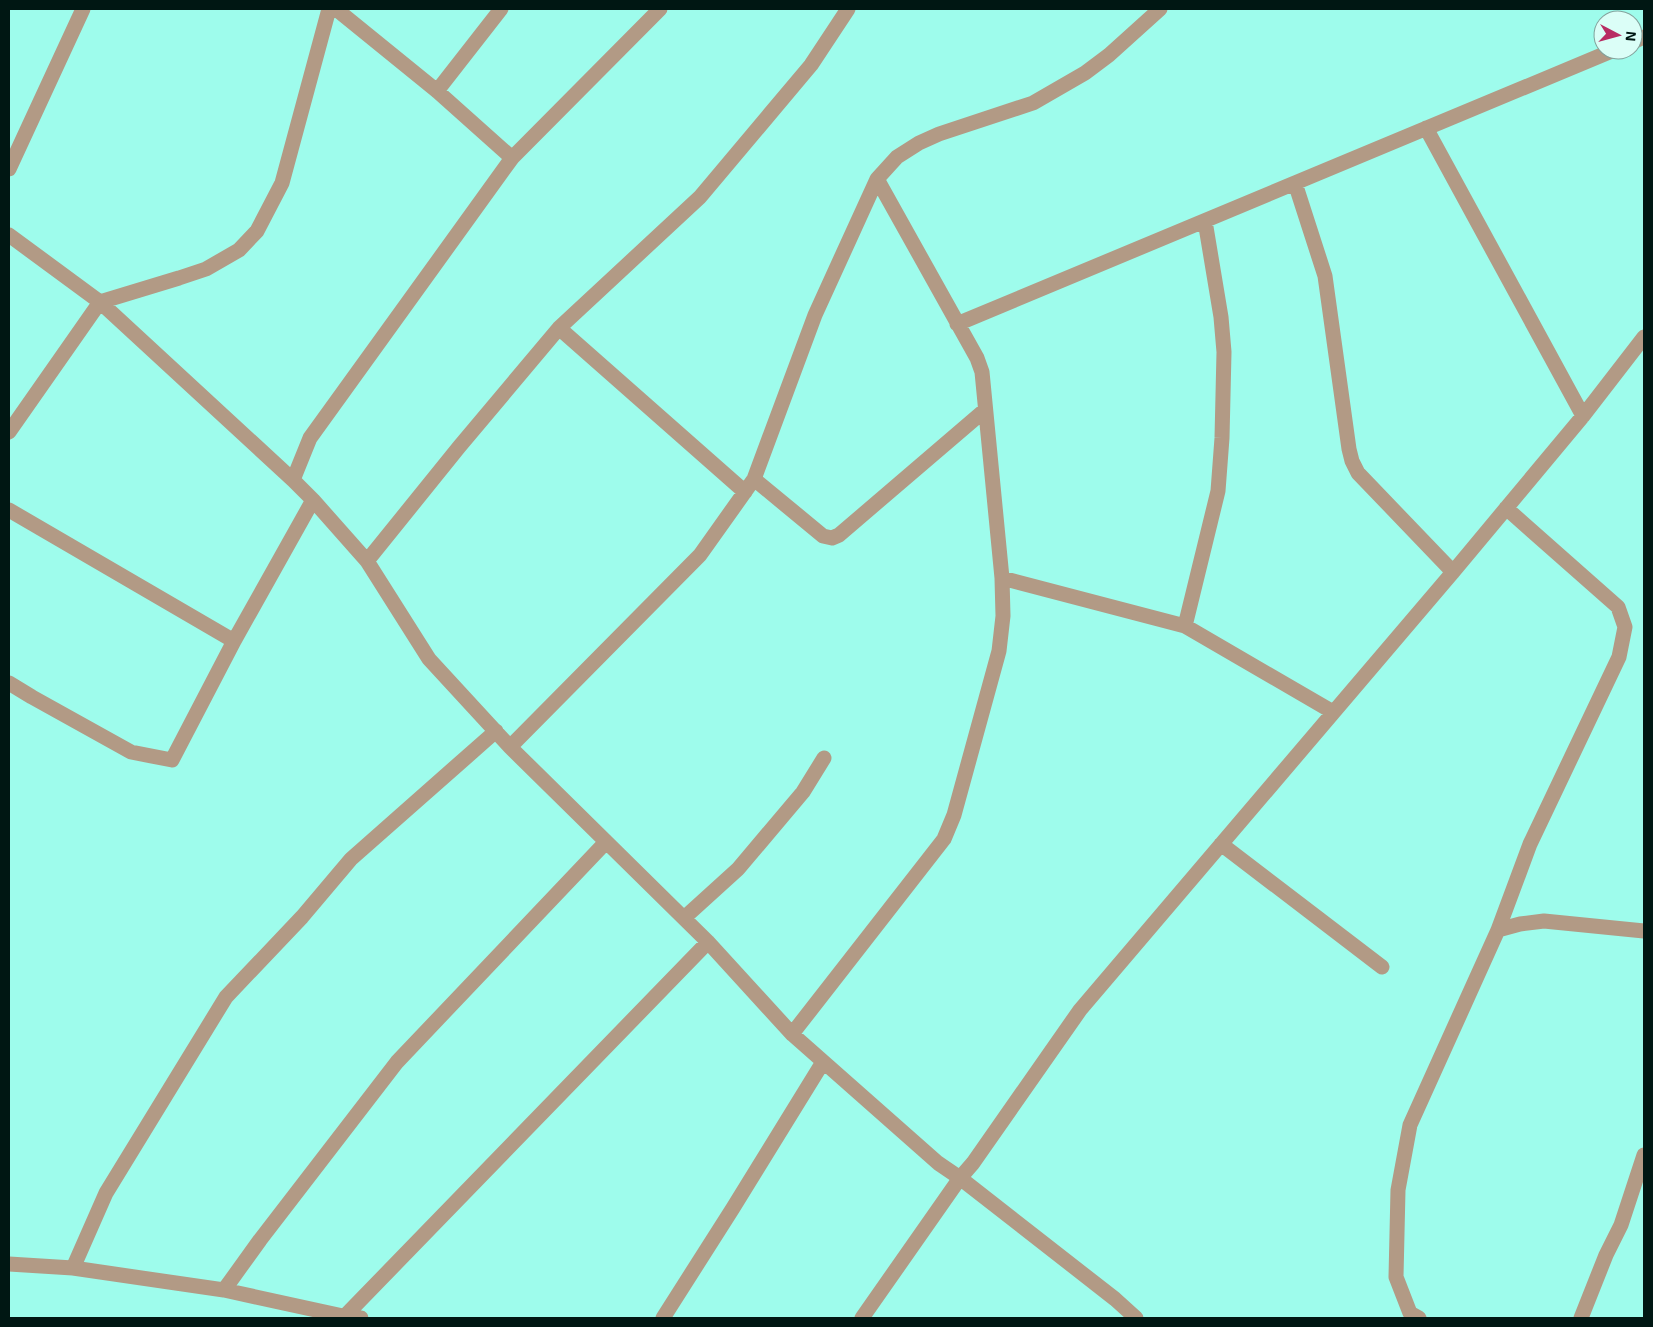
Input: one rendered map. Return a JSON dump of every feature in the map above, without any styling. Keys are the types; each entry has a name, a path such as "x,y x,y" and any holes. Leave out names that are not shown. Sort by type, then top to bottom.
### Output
{"street":[{"path":"9,169 83,9"},
{"path":"9,432 100,302 206,269 239,250 257,231 282,183 329,9"},
{"path":"336,9 352,14 512,158"},
{"path":"437,91 501,9"},
{"path":"293,480 310,438 512,158 660,9"},
{"path":"367,561 559,328 700,197 811,65 848,9"},
{"path":"510,747 700,555 754,479 815,315 877,179 897,157 918,143 939,134 1033,103 1085,73 1109,55 1160,9"},
{"path":"957,324 1593,59"},
{"path":"1426,128 1583,416"},
{"path":"792,1034 944,839 954,815 999,651 1003,616 1002,578 982,372 977,358 877,179"},
{"path":"1295,183 1325,276 1352,461 1358,474 1454,572"},
{"path":"1185,626 1218,491 1222,438 1224,352 1221,317 1205,221"},
{"path":"9,235 100,302 313,500 367,561 429,659 510,747 708,942 792,1034 938,1163 960,1178 1115,1299 1136,1318"},
{"path":"559,328 745,492"},
{"path":"862,1318 1080,1010 1454,572 1583,416 1644,337"},
{"path":"754,479 824,536 832,538 839,535 985,410"},
{"path":"9,683 32,698 131,752 172,760 234,641 313,500"},
{"path":"1419,1318 1410,1313 1396,1277 1398,1190 1410,1125 1498,930 1530,844 1619,657 1625,627 1618,607 1506,508"},
{"path":"9,510 234,641"},
{"path":"1002,578 1185,626 1333,712"},
{"path":"73,1268 106,1193 226,997 302,916 351,859 496,731"},
{"path":"684,918 738,869 803,792 824,758"},
{"path":"224,1290 266,1232 397,1062 606,842"},
{"path":"1221,844 1382,967"},
{"path":"1498,930 1520,924 1544,921 1644,931"},
{"path":"343,1317 708,942"},
{"path":"663,1318 734,1208 824,1062"},
{"path":"1581,1318 1606,1255 1621,1225 1644,1155"},
{"path":"9,1264 73,1268 224,1290 343,1317 361,1318"}]}
